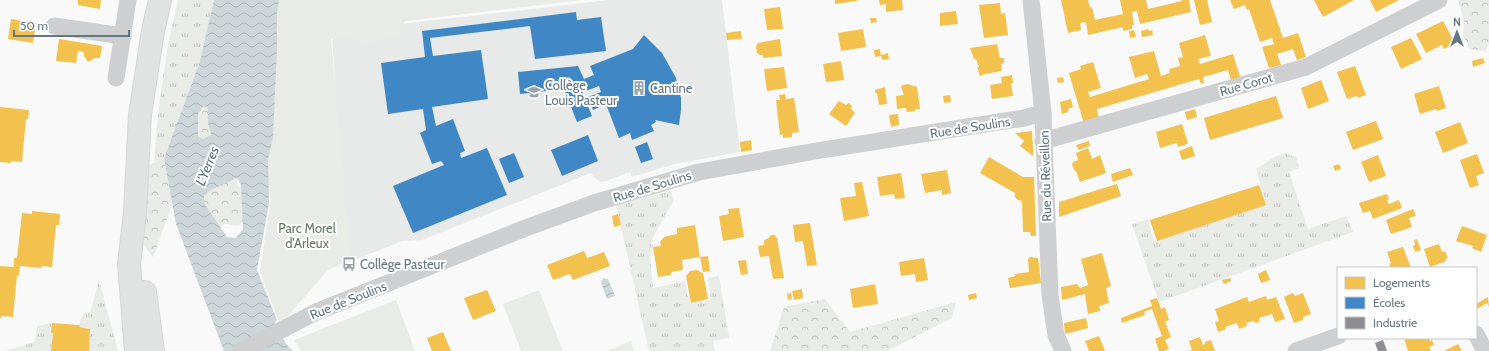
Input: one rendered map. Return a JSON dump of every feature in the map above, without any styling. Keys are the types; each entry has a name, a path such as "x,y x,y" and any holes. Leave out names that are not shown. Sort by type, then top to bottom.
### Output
{"main road":[{"path":"136,351 129,264 135,213 140,115 153,31 160,0"},
{"path":"135,213 153,351"}],"street":[{"path":"116,78 128,0"},
{"name":"Rue du Réveillon","path":"1031,0 1043,113 1050,295 1056,335 1063,351"},
{"name":"Rue Corot","path":"1043,141 1306,67 1439,0"},
{"path":"54,26 123,36"},
{"name":"Rue de Soulins","path":"241,351 316,312 523,229 594,203 699,172 809,152 1024,118 1043,113"},
{"path":"1296,351 1337,336"},
{"path":"1477,336 1485,351"}],"shaded area":[{"name":"Collège Louis Pasteur","path":"609,0 722,0 740,152 675,164 632,177 630,172 600,182 591,173 422,240 403,241 351,261 344,244 332,32"}],"green space":[{"path":"178,0 214,0 200,61 164,157 154,162 163,80 169,40"},
{"name":"Parc Morel d’Arleux","path":"275,0 583,0 405,21 398,36 363,45 347,35 331,39 351,261 328,270 286,318 279,322 260,271 271,199 259,165"},
{"path":"1458,0 1489,0 1489,44 1485,51 1470,49 1463,35 1464,21"},
{"path":"206,96 212,137 198,146 193,110"},
{"path":"1284,153 1296,157 1299,168 1289,172 1308,229 1346,216 1353,232 1159,302 1132,224 1148,219 1154,242 1266,205 1256,169 1278,155"},
{"path":"164,157 176,170 172,205 153,257 142,243 144,168"},
{"path":"236,178 238,186 243,189 244,221 238,226 226,224 217,227 194,195"},
{"path":"671,191 673,201 651,241 653,247 650,258 653,288 685,281 690,304 711,300 708,278 719,276 729,338 713,341 715,351 649,351 616,205"},
{"path":"99,280 118,351 89,351 90,329 79,327 82,314 90,313"},
{"path":"539,290 563,351 521,351 503,304"},
{"path":"825,299 850,332 956,302 952,318 887,351 770,351 784,307"},
{"path":"396,300 415,351 301,351 294,340"},
{"path":"52,323 51,332 53,333 51,351 4,351 35,342 37,326"},
{"path":"631,341 634,351 607,351"}],"water":[{"name":"L'Yerres","path":"214,0 279,0 277,13 273,137 268,160 269,203 257,270 277,320 274,324 287,345 293,351 224,351 176,224 164,158 200,61","holes":["203,106 207,107 208,110 208,123 211,135 203,139 198,136 198,114","237,178 241,185 243,229 236,238 227,237 204,203 204,196 211,190"]},
{"path":"603,278 608,279 615,296 607,299 601,282"}],"building: Logements":[{"path":"78,0 101,0 100,9 78,5"},
{"path":"835,0 857,0 857,1 835,4"},
{"path":"879,0 902,0 903,10 886,12 886,4 880,5"},
{"path":"1061,0 1088,0 1090,8 1092,7 1095,20 1123,14 1120,0 1146,0 1148,9 1182,1 1181,0 1189,0 1191,12 1140,24 1137,11 1132,12 1134,25 1132,25 1132,29 1123,31 1123,27 1088,35 1086,22 1080,23 1081,30 1068,33"},
{"path":"1194,0 1207,0 1212,22 1200,25"},
{"path":"1230,0 1270,0 1283,38 1298,33 1306,57 1297,60 1293,49 1277,54 1281,65 1269,68 1262,47 1274,44 1272,38 1260,42 1249,9 1247,10 1245,5 1234,9"},
{"path":"1314,0 1354,0 1323,17"},
{"path":"1370,0 1399,0 1376,12"},
{"path":"1000,3 1001,14 1005,13 1008,35 984,38 979,5"},
{"path":"780,7 783,29 767,30 764,9"},
{"path":"956,11 958,24 940,26 940,13"},
{"path":"870,18 876,18 877,22 871,23"},
{"path":"11,19 36,23 33,43 8,39"},
{"path":"1443,21 1455,43 1444,49 1442,45 1426,53 1416,34"},
{"path":"863,29 866,47 841,51 838,33"},
{"path":"1148,29 1149,31 1152,30 1153,35 1142,37 1141,31"},
{"path":"1134,30 1136,37 1130,38 1129,31"},
{"path":"741,31 742,39 727,40 726,33"},
{"path":"1205,35 1211,56 1198,59 1200,64 1233,54 1240,77 1231,80 1228,70 1203,77 1204,83 1201,84 1199,79 1097,109 1099,119 1084,124 1069,73 1081,69 1080,66 1093,62 1101,88 1088,92 1090,97 1149,79 1147,74 1135,78 1129,57 1154,51 1161,76 1170,73 1169,69 1180,66 1178,58 1183,57 1179,43"},
{"path":"1411,38 1422,59 1401,69 1391,47"},
{"path":"59,39 102,46 100,58 95,58 88,62 84,56 84,52 78,51 76,63 56,61"},
{"path":"780,39 782,56 763,58 763,55 757,53 756,47 758,43"},
{"path":"997,44 1000,58 1004,58 1004,63 1001,64 1002,71 980,76 977,67 979,67 970,48"},
{"path":"880,49 881,56 875,57 874,50"},
{"path":"888,53 889,59 882,60 881,55"},
{"path":"1483,58 1485,63 1473,67 1472,61"},
{"path":"841,61 844,80 826,82 823,64"},
{"path":"1355,66 1366,95 1358,98 1357,96 1347,99 1337,72"},
{"path":"784,67 787,88 767,91 764,69"},
{"path":"1012,75 1013,83 1011,84 1013,96 992,99 990,85 1002,83 1001,77"},
{"path":"1063,77 1064,82 1058,83 1057,78"},
{"path":"1321,80 1329,101 1308,109 1301,88"},
{"path":"907,84 917,87 920,109 907,112 906,108 897,109 896,96 904,95 901,87"},
{"path":"1439,86 1446,108 1437,111 1436,109 1420,114 1414,94"},
{"path":"885,87 887,104 879,105 875,90"},
{"path":"785,94 786,99 794,98 799,132 792,133 792,137 783,138 783,134 780,135 776,100 780,100 779,95"},
{"path":"950,95 951,102 944,103 943,96"},
{"path":"1276,96 1283,118 1210,140 1204,118"},
{"path":"1071,99 1073,107 1068,109 1068,112 1062,114 1060,102"},
{"path":"839,101 846,105 849,103 852,106 851,109 855,113 846,126 829,114"},
{"path":"0,107 29,110 28,119 26,119 22,162 0,162"},
{"path":"1195,109 1197,117 1187,120 1185,112"},
{"path":"898,114 899,125 891,127 889,115"},
{"path":"1376,121 1383,139 1353,150 1346,132"},
{"path":"1460,122 1468,143 1443,153 1435,132"},
{"path":"1182,124 1188,143 1178,147 1177,143 1160,148 1156,132"},
{"path":"1032,131 1033,156 1020,146 1024,141 1015,133"},
{"path":"751,140 752,150 741,152 740,142"},
{"path":"1089,141 1090,146 1079,150 1076,145"},
{"path":"1192,146 1195,156 1182,160 1179,151"},
{"path":"1088,148 1092,159 1100,155 1106,173 1080,182 1072,165 1073,162 1078,160 1076,153"},
{"path":"1477,154 1484,173 1476,176 1479,185 1470,188 1460,160"},
{"path":"1378,155 1386,176 1369,182 1361,162"},
{"path":"989,157 1023,177 1034,177 1036,236 1031,236 1030,232 1023,232 1022,201 1015,197 1015,193 980,173"},
{"path":"1339,164 1341,169 1335,171 1333,166"},
{"path":"1130,168 1133,175 1113,182 1111,174"},
{"path":"947,170 951,193 942,195 942,190 925,193 921,174"},
{"path":"901,173 905,198 895,199 894,194 880,196 877,177"},
{"path":"862,182 869,216 844,221 840,198 856,196 854,183"},
{"path":"1117,184 1121,196 1059,217 1059,202"},
{"path":"1259,185 1266,205 1157,241 1150,220"},
{"path":"1387,194 1389,204 1399,200 1402,208 1373,219 1370,211 1363,213 1359,203"},
{"path":"739,208 744,237 723,241 719,216 729,214 728,209"},
{"path":"1413,209 1416,216 1409,218 1412,227 1391,234 1386,220"},
{"path":"32,211 60,214 59,225 56,225 52,267 42,266 41,268 20,266 19,276 17,275 13,317 2,316 0,318 0,266 14,267 14,258 17,258 22,213 32,214"},
{"path":"618,214 621,225 614,227 612,216"},
{"path":"810,223 817,265 807,266 803,241 795,242 793,225"},
{"path":"695,225 700,257 682,260 683,270 671,272 671,275 658,277 653,247 661,246 660,242 664,237 677,234 677,228"},
{"path":"1462,226 1487,235 1481,252 1472,248 1473,246 1456,241"},
{"path":"771,235 774,235 777,238 784,278 773,279 769,256 760,257 758,246 764,245 764,241"},
{"path":"1417,239 1421,250 1415,252 1413,246 1415,245 1414,240"},
{"path":"1439,244 1442,252 1445,251 1448,258 1445,259 1446,261 1430,267 1424,249"},
{"path":"1403,247 1411,267 1390,267 1389,264 1391,263 1387,252"},
{"path":"584,251 587,258 604,252 610,266 573,280 570,274 553,280 547,265"},
{"path":"1102,253 1111,286 1106,288 1109,303 1099,306 1100,311 1088,314 1085,294 1062,300 1061,287 1077,284 1080,288 1088,285 1081,259"},
{"path":"708,256 710,271 703,272 700,257"},
{"path":"1030,257 1038,258 1041,283 1010,288 1008,278 1015,276 1015,274 1029,272 1028,259"},
{"path":"924,258 928,280 916,282 915,274 901,276 899,262"},
{"path":"746,260 748,274 741,275 738,261"},
{"path":"697,270 703,273 708,299 691,303 686,276 690,271"},
{"path":"1266,270 1270,280 1261,283 1258,274"},
{"path":"1230,278 1231,281 1224,284 1222,280"},
{"path":"875,284 878,304 853,308 850,289"},
{"path":"802,289 803,298 794,300 792,291"},
{"path":"487,290 496,311 473,320 464,298"},
{"path":"791,293 792,299 788,300 787,294"},
{"path":"976,293 977,298 969,300 968,295"},
{"path":"1293,293 1295,296 1303,293 1311,314 1303,317 1303,320 1294,323 1284,297"},
{"path":"1266,296 1267,300 1276,297 1285,319 1275,322 1272,314 1259,318 1259,322 1256,323 1253,321 1246,323 1247,326 1239,329 1237,323 1225,327 1226,329 1218,332 1215,322 1219,321 1215,309 1247,297 1249,302"},
{"path":"1488,297 1489,307 1487,303 1477,309 1477,303"},
{"path":"1157,298 1161,309 1165,307 1169,320 1165,322 1171,337 1165,340 1169,349 1164,351 1159,351 1155,339 1162,336 1152,309 1144,312 1145,315 1122,323 1121,318 1152,306 1150,300"},
{"path":"1086,318 1088,328 1065,334 1064,323"},
{"path":"52,323 79,325 79,327 90,329 89,351 51,351 53,333 51,333"},
{"path":"443,332 451,351 432,351 427,338"},
{"path":"1099,336 1105,351 1089,351 1085,341"},
{"path":"1200,337 1203,345 1205,342 1211,340 1215,351 1188,351 1192,350 1189,341"},
{"path":"1404,339 1429,339 1430,341 1432,340 1434,345 1429,347 1431,351 1408,351"},
{"path":"1458,344 1462,351 1444,351"}],"building: Écoles":[{"path":"576,12 577,20 601,17 606,51 535,59 530,26 430,38 433,56 481,50 488,99 432,107 436,126 453,119 465,151 460,153 461,158 487,148 507,195 413,233 393,186 444,165 441,161 432,164 420,133 426,130 423,109 388,114 381,63 425,57 422,31"},
{"name":"Cantine","path":"644,35 662,53 676,78 681,98 679,125 655,120 656,122 651,125 654,131 632,140 630,133 619,138 606,104 593,110 588,97 601,92 599,86 582,91 592,116 577,122 564,89 520,94 518,72 578,66 584,79 594,75 590,66 633,49"},
{"path":"588,135 598,161 562,176 551,150"},
{"path":"647,142 653,159 641,163 635,147"},
{"path":"514,153 524,177 509,183 499,159"}],"building: Industrie":[{"path":"1383,340 1387,351 1378,351 1375,343"}],"place":[{"name":"Cantine","path":"639,88"},
{"name":"Collège Louis Pasteur","path":"534,92"},
{"name":"Collège Pasteur","path":"349,264"}]}
